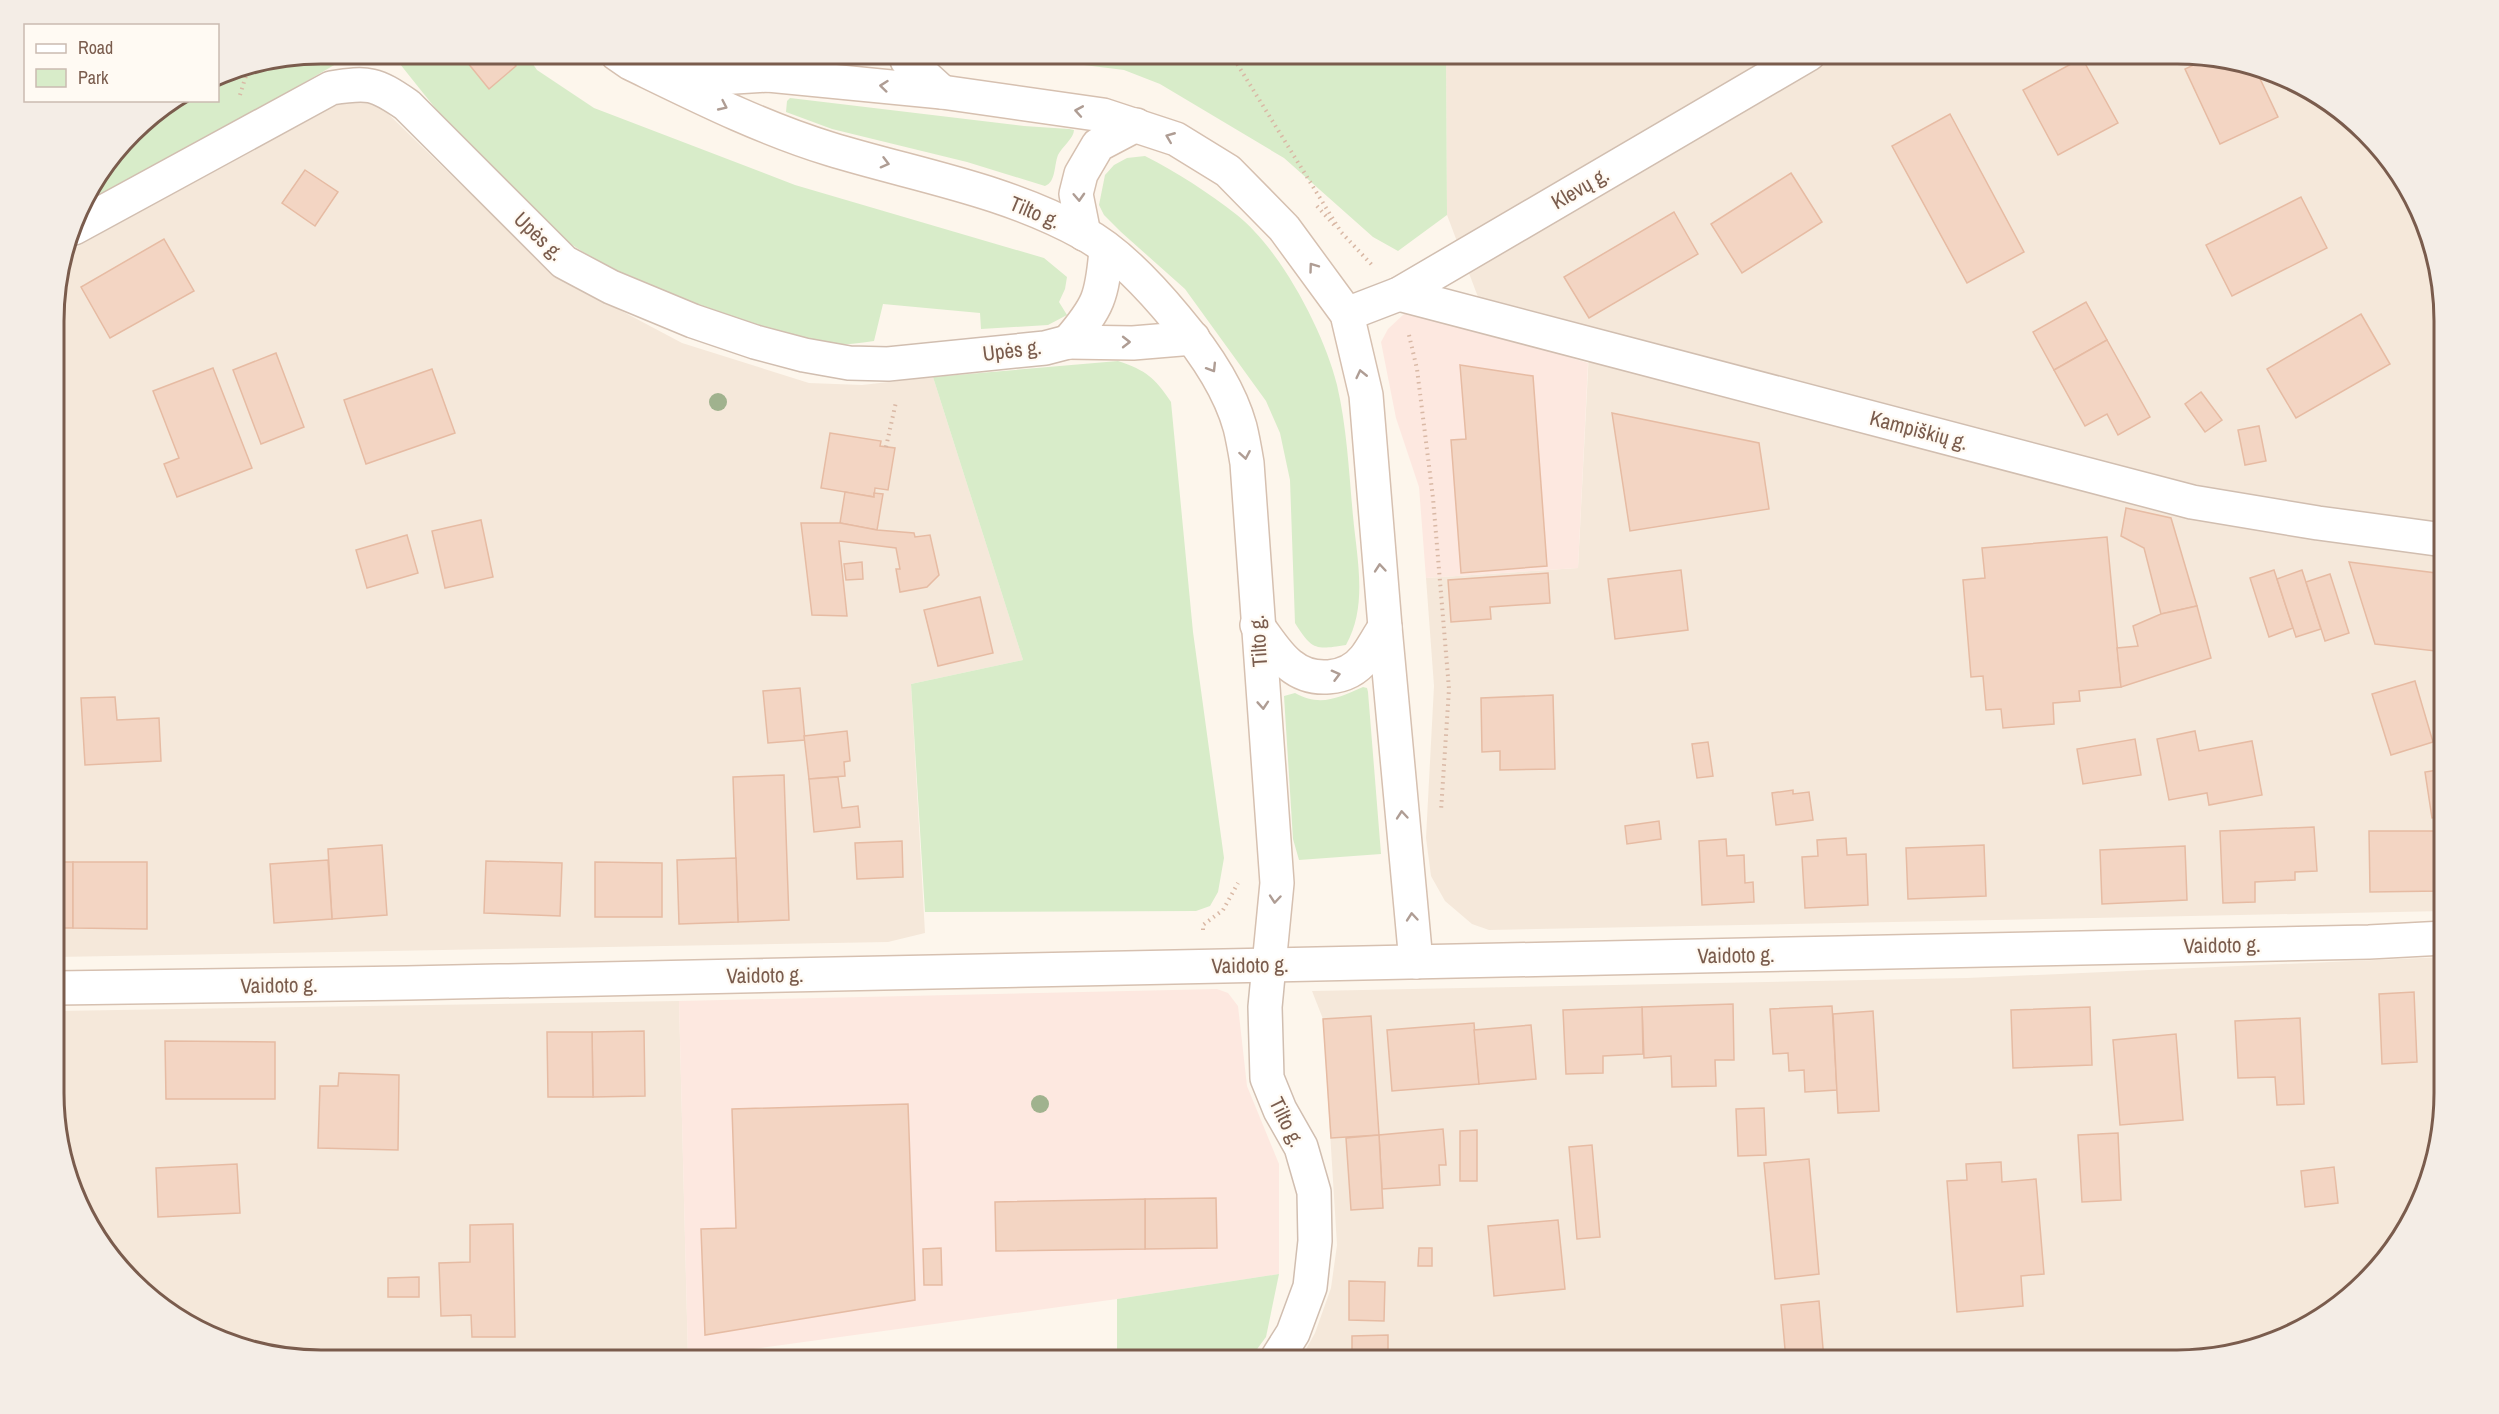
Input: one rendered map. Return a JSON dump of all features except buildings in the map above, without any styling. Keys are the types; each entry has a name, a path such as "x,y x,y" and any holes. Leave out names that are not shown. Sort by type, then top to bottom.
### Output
{"main road":[{"name":"Tilto g.","path":"632,64 756,122 829,149 964,184 1026,206 1095,242 1164,303 1193,338 1224,390 1240,427 1247,463 1276,884 1265,1007 1267,1078 1280,1110 1301,1147 1314,1192 1315,1242 1310,1287 1293,1333 1282,1350"},
{"path":"768,75 786,64"},
{"path":"911,64 942,92"},
{"name":"Klevų g.","path":"1347,314 1399,294 1792,64"},
{"path":"670,81 768,75 942,92 1075,110 1136,125 1176,139 1228,171 1284,228 1347,314 1366,395 1384,627 1416,962"},
{"name":"Upės g.","path":"84,222 331,88 358,84 382,88 407,105 564,262 611,287 693,321 755,342 804,355 849,363 900,363 1045,348 1068,342 1134,343 1193,338"},
{"path":"1068,342 1091,315 1103,286 1095,242 1077,194 1081,174 1098,145 1136,125"},
{"name":"Kampiškių g.","path":"1399,294 2192,502 2318,523 2434,539"},
{"path":"1257,626 1290,666 1312,676 1331,678 1346,673 1364,660 1384,627"},
{"name":"Vaidoto g.","path":"64,988 1416,962 2369,942 2434,939"}],"path":[{"path":"1237,64 1341,232 1399,294 1417,369 1433,498 1448,678 1441,819"},
{"path":"886,447 896,402"},
{"path":"1203,966 1203,925 1223,910 1238,884"}],"shaded area":[{"path":"1446,64 2178,64 2228,69 2244,73 2276,84 2320,108 2347,128 2371,152 2391,179 2415,223 2430,271 2434,305 2434,911 1489,930 1472,924 1445,901 1431,876 1426,838 1434,686 1426,578 1578,568 1590,331 1486,303 1478,297 1447,215"},
{"path":"354,101 377,103 554,275 682,343 809,383 862,385 933,377 1023,660 911,684 925,933 888,942 64,957 64,322 69,271 73,255 77,247 330,105"},
{"path":"1404,314 1430,314 1588,363 1578,568 1426,578 1419,487 1396,418 1381,342 1388,329"},
{"path":"2434,957 2434,1109 2430,1143 2415,1191 2400,1221 2371,1262 2334,1296 2306,1315 2276,1330 2228,1345 2178,1350 1306,1350 1315,1333 1331,1288 1337,1245 1323,1019 1312,991 1967,978"},
{"path":"1217,989 1228,993 1238,1006 1247,1086 1279,1164 1279,1274 1117,1299 746,1350 688,1350 679,1001"},
{"path":"679,1001 688,1350 305,1349 255,1341 223,1330 193,1315 152,1286 128,1262 99,1221 84,1191 69,1143 65,1109 64,1011"}],"green space":[{"path":"336,64 91,207 128,152 152,128 188,102 219,102 219,86 255,73 305,65"},
{"path":"400,64 533,64 537,70 594,108 795,185 1044,258 1067,277 1059,302 1067,315 1048,325 981,329 980,313 883,304 874,341 824,345 780,336 685,302 633,280 584,253 539,220 518,201 444,119"},
{"path":"1076,64 1446,64 1447,215 1398,251 1373,237 1284,158 1160,84 1124,70"},
{"path":"790,98 1074,130 1058,155 1051,181 1045,186 967,162 832,129 786,112 787,101"},
{"path":"1145,156 1204,191 1253,230 1285,270 1322,341 1337,385 1343,418 1358,565 1357,614 1346,645 1315,646 1306,639 1295,623 1290,480 1280,433 1266,401 1185,289 1121,232 1104,215 1099,205 1105,175 1114,165 1127,158"},
{"path":"1118,361 1149,376 1160,386 1171,402 1193,632 1224,858 1218,892 1210,906 1196,911 925,912 911,684 1023,660 933,377"},
{"path":"1363,687 1367,688 1368,692 1381,854 1299,860 1293,839 1284,696 1295,693 1313,700 1321,700 1345,695"},
{"path":"1279,1274 1266,1337 1256,1350 1117,1350 1117,1299"}]}
